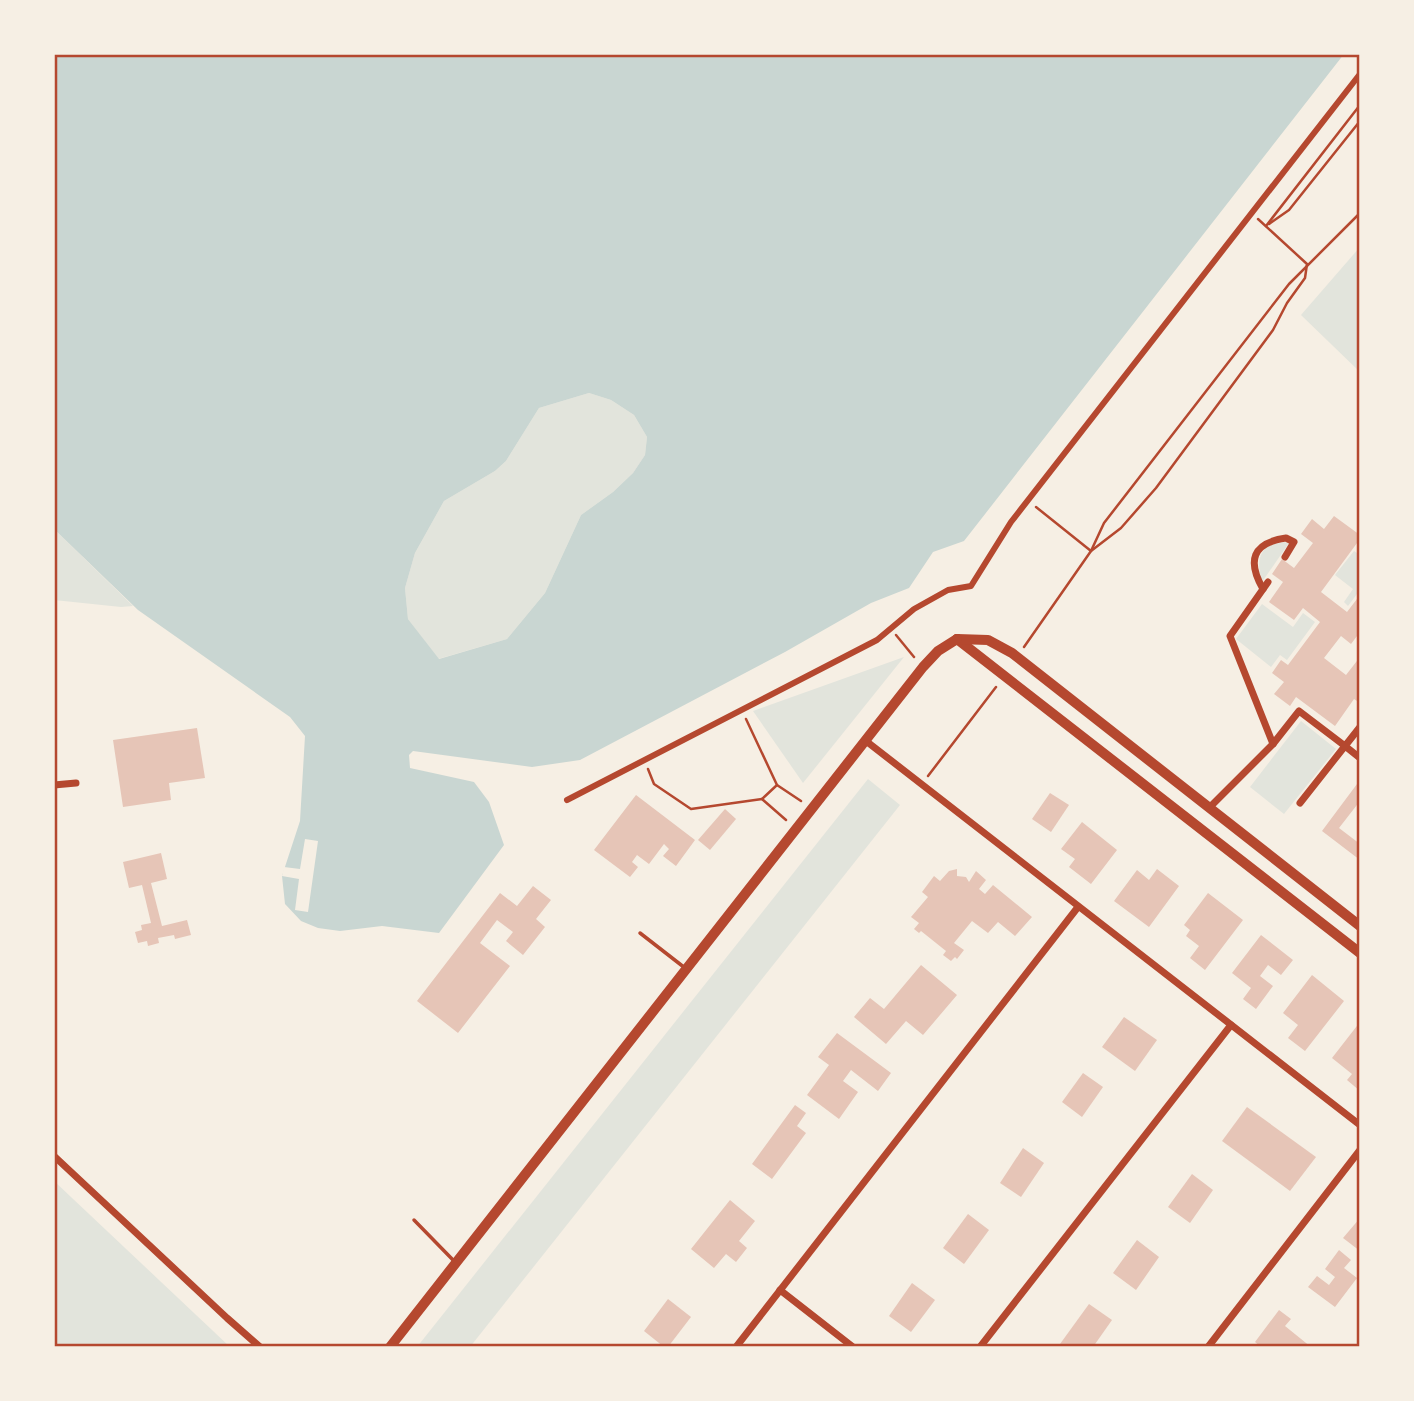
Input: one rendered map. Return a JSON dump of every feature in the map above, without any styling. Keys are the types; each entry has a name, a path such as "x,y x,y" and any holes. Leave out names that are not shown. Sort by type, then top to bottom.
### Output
{"main road":[{"path":"957,639 1360,953"},
{"path":"390,1347 923,667 938,651 957,639 988,640 1018,657 1360,926"}],"street":[{"path":"567,800 877,639 914,609 948,590 971,586 1011,522 1360,74"},
{"path":"1263,589 1253,567 1258,549 1268,542 1286,538 1294,542 1285,557"},
{"path":"1268,582 1230,636 1273,744"},
{"path":"1209,808 1273,744 1299,711 1360,758"},
{"path":"1300,803 1360,727"},
{"path":"866,741 1360,1125"},
{"path":"54,785 76,783"},
{"path":"736,1347 1078,907"},
{"path":"980,1347 1231,1025"},
{"path":"1208,1347 1360,1150"},
{"path":"54,1156 260,1347"},
{"path":"780,1290 853,1347"}],"lane":[{"path":"640,933 687,969"},
{"path":"414,1220 456,1263"}],"path":[{"path":"1266,226 1360,105"},
{"path":"1266,226 1289,210 1360,121"},
{"path":"1251,213 1307,264"},
{"path":"1018,657 1091,551 1104,523 1289,284 1360,213"},
{"path":"1091,551 1121,528 1156,488 1273,330 1287,303 1305,278 1307,264"},
{"path":"1028,500 1091,551"},
{"path":"891,628 906,650 923,667"},
{"path":"921,784 1004,677"},
{"path":"741,709 777,785 812,810"},
{"path":"644,759 654,784 691,809 762,799 777,785"},
{"path":"762,799 797,829"}],"shaded area":[{"path":"54,54 1344,54 964,541 933,552 909,588 871,603 785,652 580,760 532,767 413,751 409,755 410,768 474,782 489,802 504,845 439,933 382,926 340,931 318,928 301,921 285,904 282,876 300,821 305,736 290,717 138,610 54,529","holes":["589,393 611,400 634,415 647,437 645,455 633,473 613,492 581,515 545,593 507,639 439,659 408,619 405,588 415,553 444,501 495,471 506,461 539,408"]},
{"path":"1360,247 1360,372 1301,315"},
{"path":"589,393 611,400 634,415 647,437 645,455 633,473 613,492 581,515 545,593 507,639 438,659 408,619 405,588 415,553 444,501 495,471 506,461 539,408"},
{"path":"54,529 133,606 54,600"},
{"path":"1289,543 1262,582 1259,567 1261,555 1269,546"},
{"path":"1354,551 1360,555 1360,590 1348,606 1344,602 1353,589 1335,575"},
{"path":"1262,604 1293,627 1303,613 1315,622 1287,660 1280,655 1271,667 1236,639"},
{"path":"904,657 803,783 753,711"},
{"path":"1301,721 1336,749 1284,814 1250,787"},
{"path":"868,779 900,805 470,1347 417,1347"},
{"path":"54,1181 230,1347 54,1347"}],"pier":[{"path":"305,839 318,841 308,912 295,910 299,879 282,876 284,867 300,869"}],"building":[{"path":"1334,516 1360,535 1360,539 1321,592 1347,612 1360,595 1360,632 1351,644 1341,636 1324,658 1346,675 1360,657 1360,703 1354,699 1335,726 1296,697 1290,706 1274,694 1284,682 1272,673 1281,660 1288,665 1320,622 1303,608 1294,620 1269,602 1283,582 1272,574 1282,559 1294,568 1313,543 1301,534 1312,519 1324,529"},
{"path":"197,728 205,778 169,783 171,800 123,807 113,740"},
{"path":"1360,780 1360,801 1339,828 1360,844 1360,860 1322,831"},
{"path":"1050,793 1069,805 1051,832 1032,819"},
{"path":"636,795 695,840 676,866 663,856 669,849 664,844 649,864 637,855 632,862 638,867 630,877 594,850"},
{"path":"725,809 736,819 710,850 698,840"},
{"path":"1082,822 1117,850 1091,884 1069,867 1075,859 1061,849"},
{"path":"161,853 167,879 151,883 162,926 187,920 191,935 175,939 174,935 158,938 159,943 148,946 147,941 138,943 135,932 142,930 141,925 151,923 142,885 129,888 123,862"},
{"path":"957,869 957,876 966,877 969,882 976,871 986,880 979,889 985,894 993,885 1032,917 1015,936 998,922 988,933 972,921 954,943 964,950 957,959 955,957 951,961 943,955 946,951 921,931 919,933 914,929 919,923 911,917 928,897 922,892 934,876 940,881 949,871"},
{"path":"1157,869 1179,886 1149,927 1114,901 1137,870 1149,880"},
{"path":"533,886 551,900 536,919 545,927 523,955 506,941 513,932 497,920 480,943 510,966 458,1033 417,1001 500,893 517,906"},
{"path":"1208,893 1243,920 1205,970 1190,958 1199,946 1186,936 1190,930 1184,925"},
{"path":"1261,935 1293,960 1281,975 1268,965 1260,976 1273,986 1256,1009 1243,999 1251,988 1232,973"},
{"path":"921,965 957,995 923,1035 906,1021 886,1044 854,1017 870,998 884,1009"},
{"path":"1312,975 1344,1001 1305,1051 1288,1038 1298,1025 1283,1013"},
{"path":"1124,1017 1157,1040 1135,1071 1102,1047"},
{"path":"1360,1022 1360,1091 1347,1080 1352,1074 1332,1058"},
{"path":"837,1033 891,1073 878,1091 851,1070 843,1081 858,1092 839,1119 807,1095 829,1065 818,1057"},
{"path":"1083,1073 1103,1087 1082,1117 1062,1102"},
{"path":"795,1105 806,1113 797,1126 806,1133 772,1179 752,1164"},
{"path":"1247,1107 1316,1157 1290,1191 1222,1141"},
{"path":"1023,1148 1044,1163 1021,1197 1000,1183"},
{"path":"1192,1174 1213,1190 1190,1223 1168,1207"},
{"path":"730,1200 755,1221 739,1241 747,1248 736,1262 726,1254 714,1268 691,1249"},
{"path":"968,1214 989,1230 964,1264 943,1248"},
{"path":"1360,1218 1360,1251 1343,1238"},
{"path":"1137,1240 1159,1257 1136,1290 1113,1273"},
{"path":"1339,1250 1351,1260 1344,1268 1357,1278 1335,1307 1308,1287 1317,1276 1329,1285 1335,1277 1325,1269"},
{"path":"912,1283 935,1300 911,1332 889,1316"},
{"path":"668,1299 691,1317 668,1347 664,1347 644,1331"},
{"path":"1089,1304 1112,1320 1093,1347 1064,1347 1060,1344"},
{"path":"1279,1310 1291,1319 1285,1326 1311,1347 1261,1347 1255,1342"}]}
